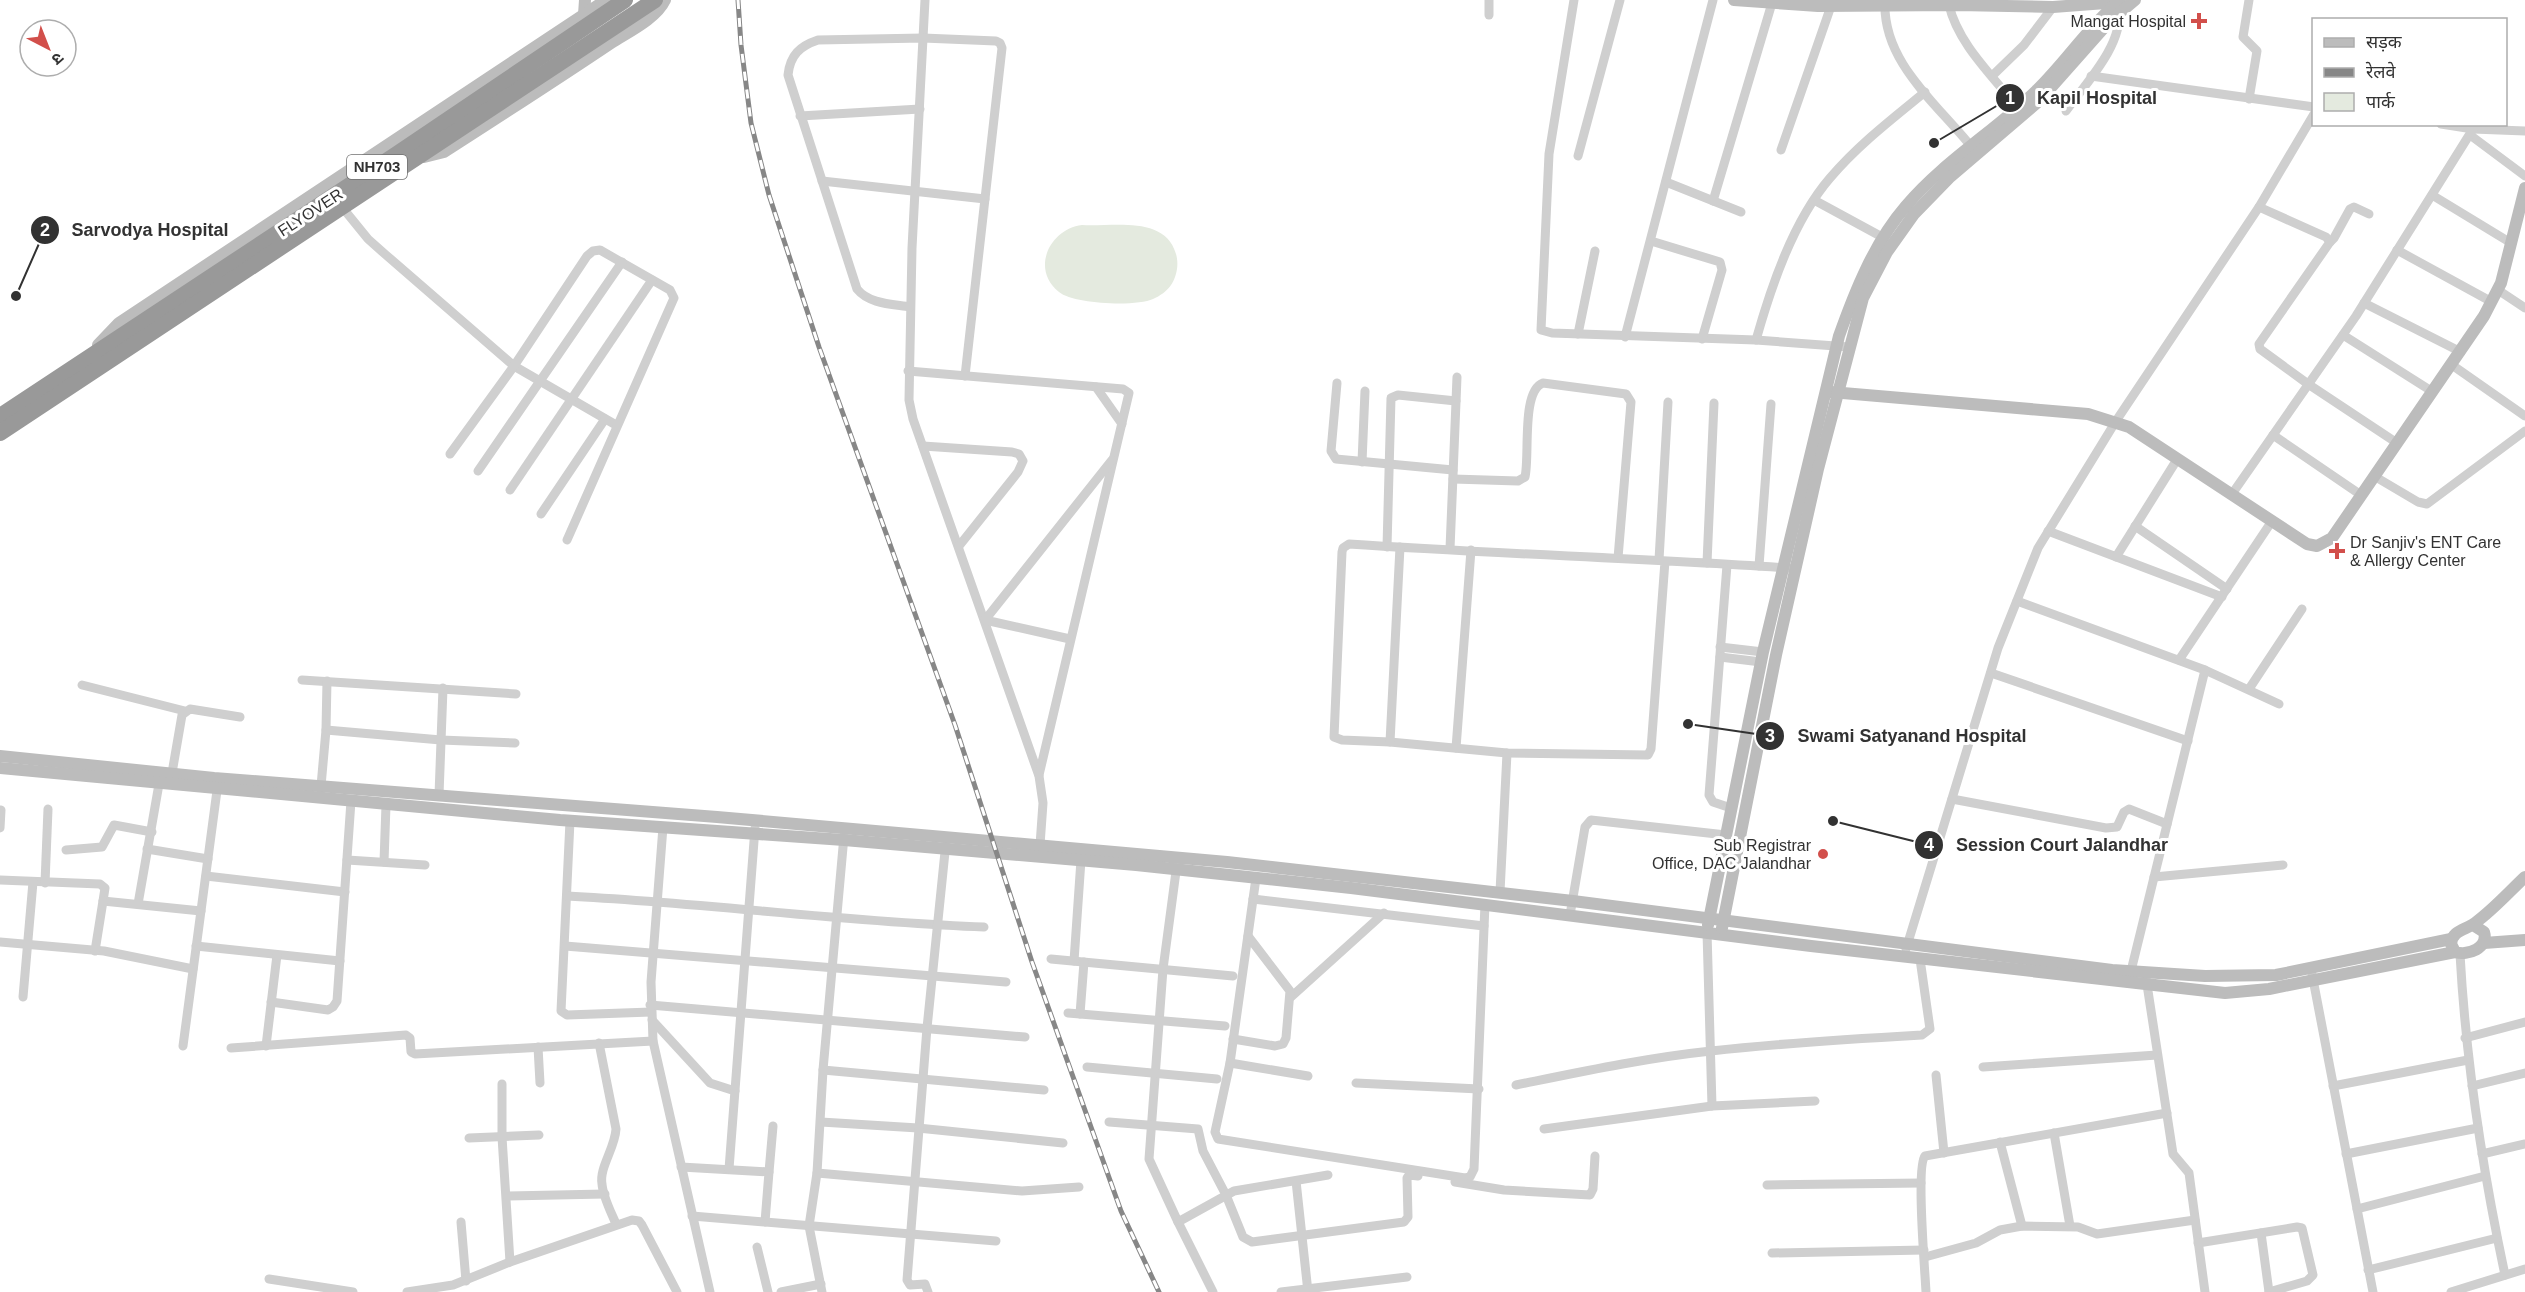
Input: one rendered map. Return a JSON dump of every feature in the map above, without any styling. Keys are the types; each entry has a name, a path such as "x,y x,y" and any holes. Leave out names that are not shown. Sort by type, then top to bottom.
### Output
{"highway":[{"name":"FLYOVER","path":"83,362 625,0"},
{"name":"NH703","path":"0,433 655,0"},
{"name":"NH703","path":"0,416 83,362"}],"street":[{"path":"584,15 585,0"},
{"path":"83,362 119,322 606,0"},
{"path":"418,158 444,152 641,22 662,7 665,0"},
{"path":"926,0 910,307 908,371 911,410 1039,776 1044,803 1040,845"},
{"path":"1489,0 1489,15"},
{"path":"1574,0 1549,154 1541,330 1625,337 1756,340 1843,347"},
{"path":"1578,156 1620,0"},
{"path":"1625,337 1713,0"},
{"path":"1734,0 1831,6 1885,3 2053,7 2119,5 2136,0"},
{"path":"2249,0 2243,37 2257,51 2249,99"},
{"path":"1713,201 1772,3"},
{"path":"1885,3 1893,48 1925,92 1974,150"},
{"path":"1949,5 1960,33 2017,107"},
{"path":"2066,111 2118,35 2119,5"},
{"path":"1843,347 1863,298 1887,252 1914,214 1974,150 2062,65 2089,28 2119,5"},
{"path":"1721,935 1762,657 1783,568 1832,392 1853,295 1884,238 1905,206 2039,101 2119,5"},
{"path":"1781,150 1831,6"},
{"path":"1992,76 2024,45 2053,7"},
{"path":"910,307 870,300 863,296 858,288 788,75 789,62 806,44 818,40 924,38 1000,43 1002,48 965,376"},
{"path":"2091,76 2312,107"},
{"path":"1756,340 1775,280 1814,200 1829,179 1855,152 1925,92"},
{"path":"800,116 920,109"},
{"path":"1903,957 1991,672 2038,548 2116,421 2259,207 2312,116"},
{"path":"2448,126 2471,132 2525,130"},
{"path":"2471,132 2525,176"},
{"path":"2232,494 2343,335 2471,132"},
{"path":"822,181 985,199"},
{"path":"1666,182 1741,212"},
{"path":"1832,392 2088,414 2116,421 2178,458 2307,544 2317,546 2332,538 2461,352 2495,296 2524,202 2525,188"},
{"path":"2432,195 2511,243"},
{"path":"1814,200 1884,238"},
{"path":"342,207 368,239 514,366 616,425"},
{"path":"2259,207 2326,237 2330,242"},
{"path":"2370,214 2354,207 2349,209 2334,238 2259,344 2263,352 2397,443"},
{"path":"1651,242 1720,262 1722,270 1702,339"},
{"path":"450,454 514,366 587,256 593,251 600,250 670,290 674,298 567,540"},
{"path":"2397,250 2525,308"},
{"path":"1578,334 1594,251"},
{"path":"478,471 622,262"},
{"path":"510,490 570,398 652,280"},
{"path":"2364,303 2461,352"},
{"path":"2343,335 2433,392"},
{"path":"2452,365 2525,416"},
{"path":"908,371 1127,390 1129,397 1039,776"},
{"path":"1450,549 1457,377"},
{"path":"1337,383 1333,456 1340,460 1518,481 1525,477 1530,397 1538,385 1543,383 1626,394 1631,402 1618,558"},
{"path":"1096,387 1122,424"},
{"path":"1362,462 1365,391"},
{"path":"1712,1106 1707,932 1709,918 1731,808 1747,764 1796,569 1832,392"},
{"path":"1387,547 1391,398 1398,395 1456,401"},
{"path":"1668,402 1662,560 1651,752 1644,757 1507,753 1342,740 1334,737 1343,548 1349,544 1662,560 1796,569"},
{"path":"1707,563 1714,403"},
{"path":"1759,566 1771,404"},
{"path":"541,514 605,419"},
{"path":"2374,476 2418,502 2427,504 2525,430"},
{"path":"2273,435 2361,495"},
{"path":"923,446 1012,452 1018,454 1023,461 1018,472 959,546"},
{"path":"985,620 1115,456"},
{"path":"2116,557 2178,458"},
{"path":"2179,660 2272,521"},
{"path":"2135,526 2224,593"},
{"path":"2048,531 2116,557 2224,593"},
{"path":"1390,742 1400,547"},
{"path":"1456,748 1471,550"},
{"path":"1727,565 1709,795 1713,802 1731,808"},
{"path":"2017,601 2205,670 2278,704"},
{"path":"2249,689 2302,609"},
{"path":"985,620 1071,639"},
{"path":"1720,652 1762,657"},
{"path":"2130,977 2205,670"},
{"path":"1991,672 2188,741"},
{"path":"302,680 516,694"},
{"path":"321,786 327,681"},
{"path":"82,686 185,711 190,709 240,717"},
{"path":"439,795 443,688"},
{"path":"172,773 182,715 185,711"},
{"path":"326,730 441,740 515,743"},
{"path":"1500,892 1507,753"},
{"path":"0,756 172,773 218,784 386,805 755,834 844,834"},
{"path":"0,768 159,784 321,786 756,820 844,834 946,843 1485,904 1920,959 2130,977 2146,972 2241,976 2312,975 2473,951 2484,943 2525,940"},
{"path":"138,904 159,784"},
{"path":"183,1046 218,784"},
{"path":"1952,799 2106,828 2117,827 2124,812 2129,809 2167,824"},
{"path":"271,1002 328,1010 337,1001 351,801"},
{"path":"384,862 386,805"},
{"path":"45,883 48,809"},
{"path":"0,828 1,810"},
{"path":"729,1169 747,910 756,820"},
{"path":"1570,915 1585,827 1591,820 1726,835"},
{"path":"570,821 561,1008 564,1014 741,1013 1025,1036"},
{"path":"66,850 102,847 114,825 152,831"},
{"path":"663,827 652,952 653,1041 710,1292"},
{"path":"781,1292 821,1288 809,1226 817,1173 823,1070 844,834"},
{"path":"946,843 1040,845 1178,857 1500,892 1907,944 2130,977 2145,986 2225,993 2269,989 2312,975 2451,939 2461,929 2473,925 2525,877"},
{"path":"928,1292 925,1284 910,1285 907,1282 931,976 946,843"},
{"path":"147,849 208,859"},
{"path":"1178,857 1163,969 1150,1165 1213,1292"},
{"path":"347,860 425,866"},
{"path":"1080,1014 1081,860"},
{"path":"2154,877 2283,866"},
{"path":"206,876 345,892"},
{"path":"1256,878 1230,1063 1215,1132 1221,1140 1465,1178 1470,1177 1474,1169 1485,904"},
{"path":"0,880 100,884 105,888 96,951"},
{"path":"23,997 33,882"},
{"path":"567,896 657,900 837,919 984,927"},
{"path":"1253,899 1484,926"},
{"path":"103,901 201,911"},
{"path":"1291,997 1384,913"},
{"path":"2473,925 2484,932 2486,938 2484,943"},
{"path":"1233,1039 1275,1046 1283,1044 1286,1038 1291,997 1286,984 1248,936"},
{"path":"2451,939 2457,953 2465,1038 2485,1176 2505,1275"},
{"path":"0,942 96,951 193,969"},
{"path":"196,946 340,961"},
{"path":"565,946 1006,982"},
{"path":"266,1046 277,954"},
{"path":"1051,959 1233,976"},
{"path":"1516,1085 1594,1069 1709,1051 1927,1033 1929,1024 1920,959"},
{"path":"2146,972 2145,986 2173,1154 2189,1173 2205,1292"},
{"path":"2312,975 2373,1292"},
{"path":"651,1012 711,1083 735,1090"},
{"path":"1068,1013 1225,1026"},
{"path":"2465,1038 2525,1023"},
{"path":"231,1048 406,1035 410,1038 411,1052 415,1054 653,1041"},
{"path":"598,1043 616,1129 615,1142 602,1179 616,1224"},
{"path":"538,1047 540,1083"},
{"path":"1983,1067 2157,1055"},
{"path":"2333,1086 2468,1059"},
{"path":"1230,1063 1308,1076"},
{"path":"1087,1067 1217,1079"},
{"path":"823,1070 1044,1090"},
{"path":"2472,1086 2525,1073"},
{"path":"1936,1075 1944,1153"},
{"path":"1356,1083 1479,1089"},
{"path":"502,1084 502,1137 510,1262"},
{"path":"1544,1129 1712,1106 1815,1101"},
{"path":"1926,1292 1922,1158 2167,1113"},
{"path":"821,1122 918,1128 1063,1143"},
{"path":"1109,1122 1198,1129 1203,1151 1226,1195 1243,1237 1248,1241 1303,1236 1406,1221 1408,1216 1407,1178 1409,1175 1504,1190 1590,1194 1593,1189 1595,1156"},
{"path":"765,1222 773,1126"},
{"path":"2346,1154 2478,1128"},
{"path":"2054,1133 2070,1226"},
{"path":"469,1138 539,1135"},
{"path":"2000,1142 2022,1226"},
{"path":"2482,1154 2525,1144"},
{"path":"681,1167 769,1172"},
{"path":"817,1173 1022,1191 1079,1187"},
{"path":"1178,1222 1234,1191 1328,1175"},
{"path":"2357,1209 2485,1176"},
{"path":"1296,1181 1308,1290"},
{"path":"1767,1185 1921,1182"},
{"path":"507,1196 605,1194"},
{"path":"692,1216 996,1241"},
{"path":"407,1292 466,1281 510,1262 632,1220 639,1221 677,1292"},
{"path":"1772,1253 1924,1253 1976,1243 2000,1230 2022,1226 2070,1226 2086,1228 2097,1234 2195,1220"},
{"path":"461,1222 466,1281"},
{"path":"2198,1243 2297,1227 2302,1228 2313,1272 2312,1277 2307,1281 2269,1292 2261,1233"},
{"path":"2368,1270 2498,1238"},
{"path":"757,1247 768,1292"},
{"path":"2451,1292 2469,1289 2525,1269"},
{"path":"1281,1292 1407,1277"},
{"path":"269,1279 353,1292"}],"green space":[{"path":"1082,225 1136,226 1150,228 1161,233 1170,242 1177,258 1176,274 1171,285 1156,298 1133,303 1090,302 1059,292 1050,283 1046,272 1045,262 1048,251 1061,234"}],"railway":[{"path":"738,0 751,123 769,195 819,347 955,725 1032,962 1121,1211 1159,1292"}],"place":[{"name":"Mangat Hospital","path":"2199,21"},
{"name":"Kapil Hospital","path":"1934,143"},
{"name":"Sarvodya Hospital","path":"16,296"},
{"name":"Dr Sanjiv's ENT Care & Allergy Center","path":"2337,551"},
{"name":"Swami Satyanand Hospital","path":"1688,724"},
{"name":"Session Court Jalandhar","path":"1833,821"},
{"name":"Sub Registrar Office, DAC Jalandhar","path":"1823,854"}]}
